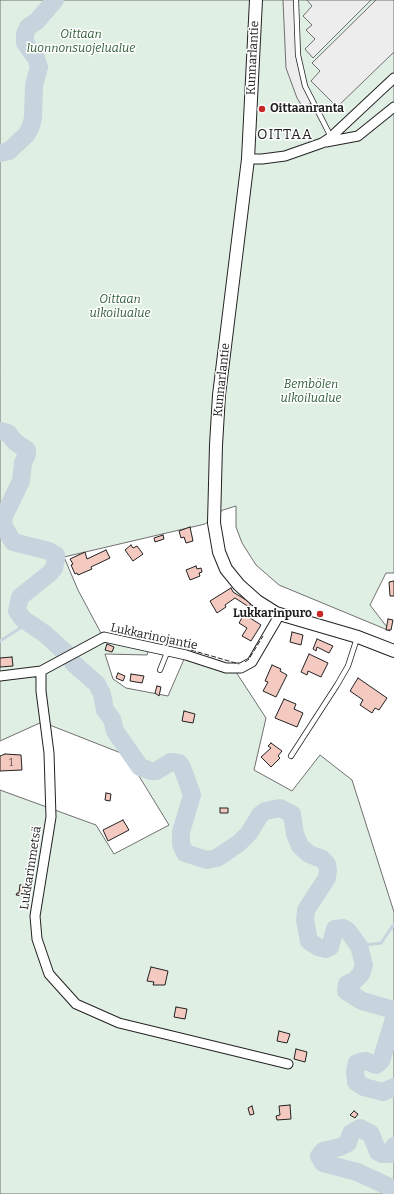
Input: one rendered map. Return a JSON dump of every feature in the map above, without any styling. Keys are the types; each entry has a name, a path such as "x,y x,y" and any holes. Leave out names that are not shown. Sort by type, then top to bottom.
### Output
{"main road":[{"name":"Kunnarlantie","path":"256,0 248,159 219,395 213,494 214,523 219,552 226,569 239,585 257,601 280,614 358,637 394,651"}],"street":[{"path":"248,159 285,156 322,143 331,138 394,78"},
{"path":"322,143 358,136 394,107"},
{"name":"Lukkarinojantie","path":"0,676 40,671 104,637 168,650 226,668 241,668 252,662 280,614"},
{"name":"Lukkarinmetsä","path":"40,671 49,753 51,817 35,916 37,939 49,974 76,1004 119,1023 288,1064"}],"lane":[{"path":"296,0 298,55 305,86 331,138"},
{"path":"291,756 348,666 358,637"},
{"path":"160,670 168,650"}],"green space":[{"path":"0,0 394,0 394,573 386,573 370,605 390,631 279,585 256,565 242,543 236,527 236,506 223,510 205,524 64,557 78,590 101,633 102,642 117,641 149,649 147,655 105,654 113,679 126,688 168,696 185,657 236,672 266,718 254,770 292,791 320,755 352,780 394,912 394,1194 0,1194 0,790 96,825 114,854 169,825 126,755 42,722 0,741"}],"shaded area":[{"path":"283,0 296,0 298,55 305,86 314,103 302,106 297,98 286,68"},
{"path":"307,0 371,0 313,58 305,49 315,39 306,30 312,25 303,16 312,6"},
{"path":"376,0 394,0 394,52 337,107 311,81 320,71 312,63"}],"building":[{"path":"190,527 193,541 186,543 184,537 181,538 179,531"},
{"path":"163,535 164,539 155,542 154,538"},
{"path":"131,545 133,548 137,546 143,554 133,561 125,550"},
{"path":"106,550 110,558 91,567 92,569 78,575 77,573 75,574 71,565 73,564 70,559 85,552 87,559"},
{"path":"196,566 197,569 201,568 202,572 199,573 200,576 190,580 186,570"},
{"path":"394,581 394,596 390,596 389,582"},
{"path":"231,588 233,592 251,603 249,607 235,598 217,613 210,601"},
{"path":"244,614 261,625 251,641 242,636 247,628 239,623"},
{"path":"388,619 393,620 391,630 386,630"},
{"path":"292,632 303,635 301,645 290,642"},
{"path":"317,639 333,646 329,653 317,647 316,651 313,649"},
{"path":"107,644 114,647 112,652 105,650"},
{"path":"309,654 328,663 321,677 308,671 307,675 301,672"},
{"path":"12,657 13,666 0,667 0,658"},
{"path":"272,665 281,669 280,671 287,675 276,697 263,691 268,682 265,681"},
{"path":"118,673 125,676 123,681 116,678"},
{"path":"131,674 144,676 142,683 130,681"},
{"path":"358,678 387,698 379,710 375,708 372,713 360,705 363,700 350,691"},
{"path":"157,686 161,687 159,696 155,693"},
{"path":"284,699 296,704 294,709 303,713 297,727 275,718"},
{"path":"184,711 195,714 193,723 182,721"},
{"path":"271,743 282,751 278,756 280,758 271,767 261,757 271,748 268,746"},
{"path":"5,754 21,755 22,770 0,771 0,756"},
{"path":"106,793 111,794 110,801 105,800"},
{"path":"220,808 228,808 228,813 220,813"},
{"path":"123,820 129,830 108,841 103,830"},
{"path":"20,885 26,886 24,896 16,895 19,893"},
{"path":"151,967 168,971 165,985 153,985 154,982 147,981"},
{"path":"176,1007 187,1009 185,1019 174,1017"},
{"path":"279,1031 290,1034 287,1043 277,1041"},
{"path":"296,1049 307,1052 305,1062 294,1059"},
{"path":"290,1105 291,1119 277,1120 276,1116 280,1115 279,1106"},
{"path":"252,1106 254,1114 250,1115 248,1108"},
{"path":"354,1111 358,1114 355,1118 350,1115"}],"waterway":[{"path":"0,153 9,151 27,134 31,126 33,118 34,85 39,67 36,58 25,43 25,34 28,27 37,21 55,0"},
{"path":"0,431 8,433 15,442 27,450 23,463 21,481 3,518 4,527 13,542 49,551 56,555 54,568 50,573 20,597 17,611 23,619 45,634 66,653"},
{"path":"0,641 28,623"},
{"path":"73,663 97,684 102,694 105,710 112,719 115,731 140,767 151,771 156,771 171,762 179,763 182,767 192,795 181,832 181,844 185,853 207,860 217,858 239,843 249,833 260,815 265,811 280,808 292,814 295,834 300,846 309,854 322,859 327,864 328,870 327,878 306,910 305,920 309,941 318,947 326,949 330,947 335,929 343,928 348,931 359,946 364,965 361,974 354,981 347,984 346,991 362,1001 394,1010"},
{"path":"359,946 381,943 394,924"},
{"path":"394,1019 381,1061 376,1065 366,1061 357,1063 355,1071 356,1082 364,1087 383,1092 394,1087"},
{"path":"394,1146 389,1154 382,1154 378,1152 371,1134 360,1128 351,1133 348,1143 340,1147 323,1151 319,1156 323,1163 357,1172 394,1189"}],"fence":[{"path":"245,662 249,659 263,636"},
{"path":"191,650 239,664"}],"place":[{"name":"Oittaanranta","path":"262,109"},
{"name":"Lukkarinpuro","path":"320,614"}],"district":[{"name":"OITTAA","path":"285,135"}],"park label":[{"name":"Oittaan luonnonsuojelualue","path":"81,42"},
{"name":"Oittaan ulkoilualue","path":"120,307"},
{"name":"Bembölen ulkoilualue","path":"311,392"}]}
